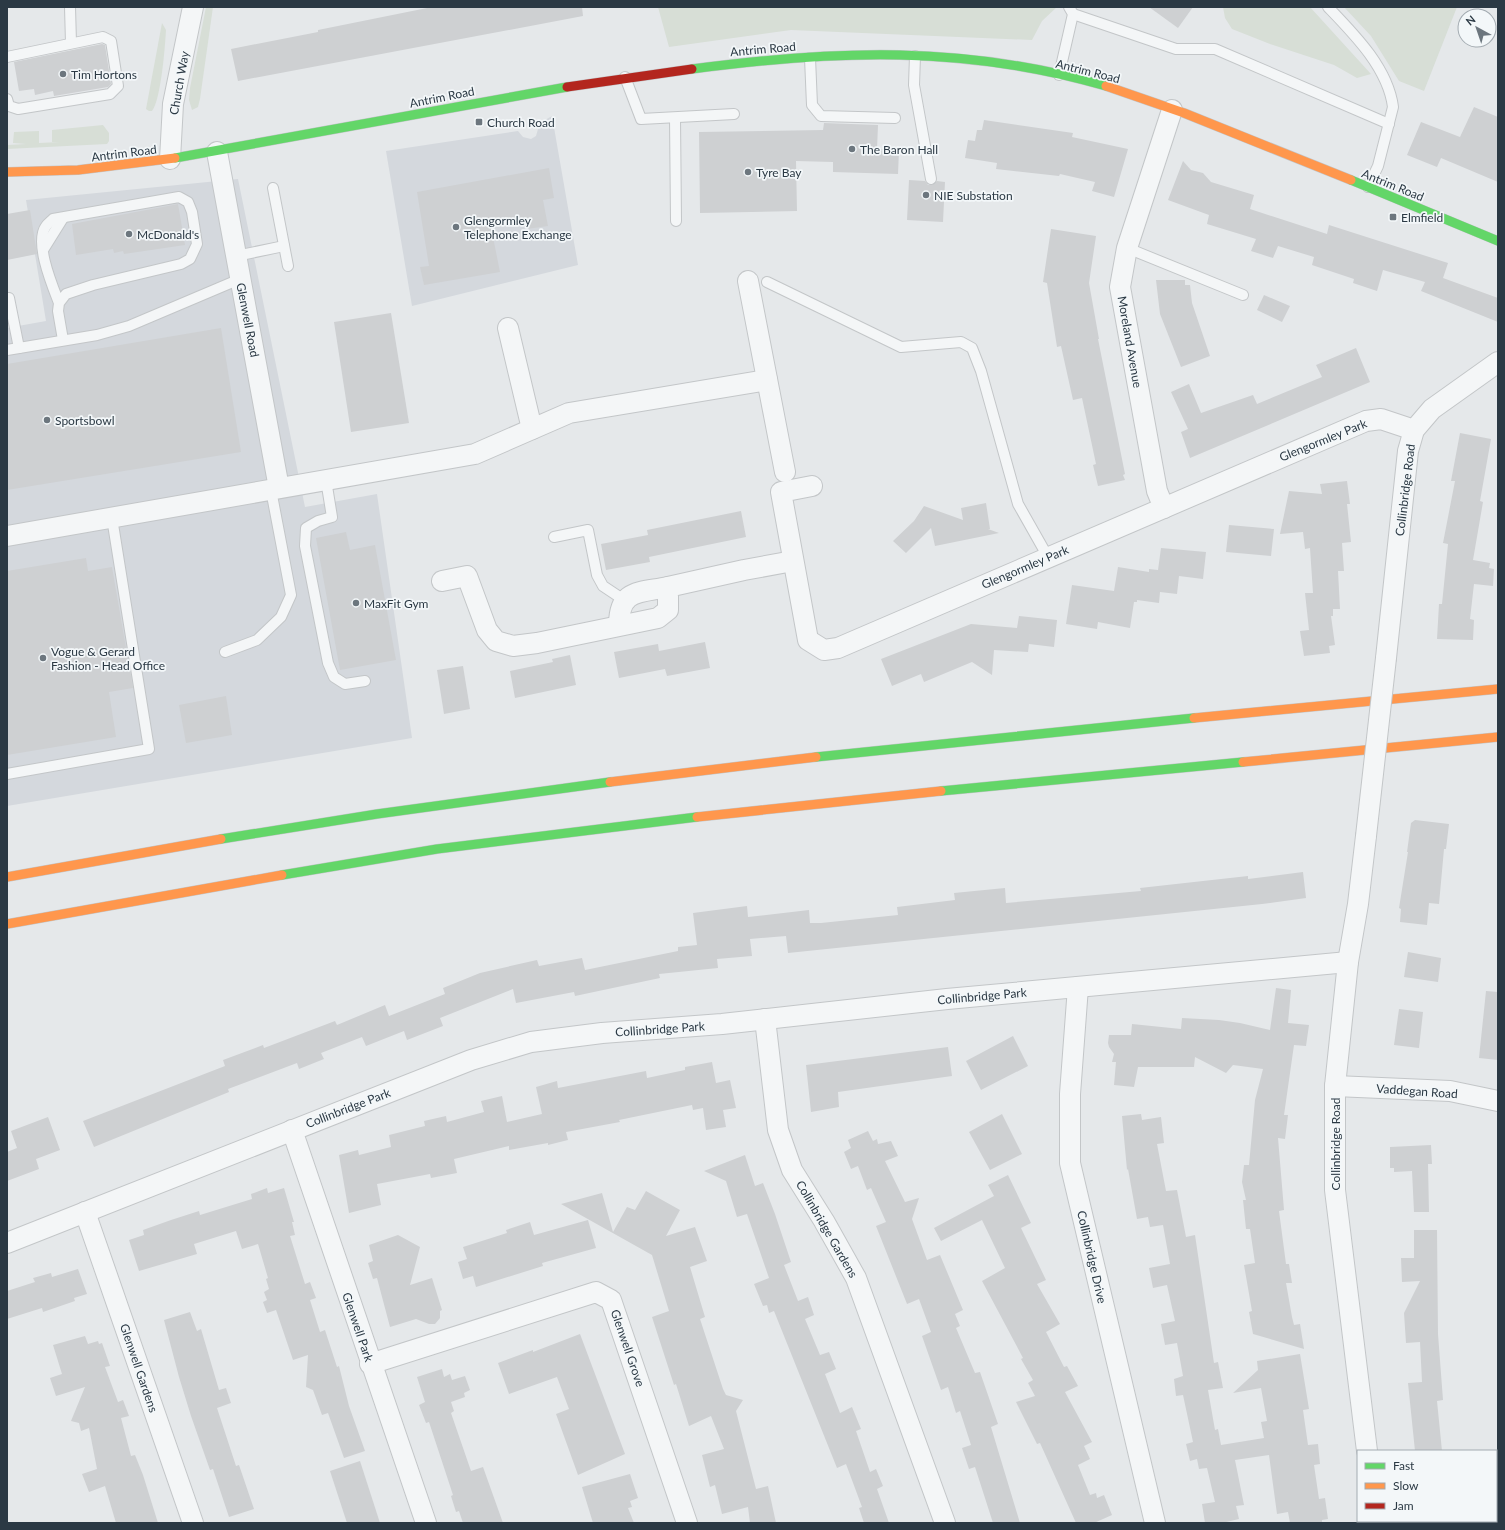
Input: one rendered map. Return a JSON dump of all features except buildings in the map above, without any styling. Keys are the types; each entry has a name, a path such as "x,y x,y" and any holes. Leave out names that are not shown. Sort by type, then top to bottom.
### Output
{"main road":[{"name":"Antrim Road","path":"7,172 89,169 217,152 525,94 625,77 764,59 810,58 851,54 915,56 966,59 1059,75 1116,89 1368,187 1498,240"},
{"path":"7,877 294,827 536,791 940,744 1498,689"},
{"path":"7,924 208,887 437,849 627,824 906,794 1498,737"}],"street":[{"name":"Church Way","path":"170,159 173,104 193,7"},
{"name":"Moreland Avenue","path":"1164,508 1157,491 1120,287 1127,248 1172,110"},
{"name":"Glenwell Road","path":"217,152 275,489"},
{"path":"748,282 785,472"},
{"path":"508,328 532,429"},
{"name":"Collinbridge Road","path":"1367,1450 1335,1190 1335,1086 1348,962 1358,904 1366,836 1408,451 1414,430 1432,409 1498,362"},
{"path":"7,536 475,454 568,413 767,380"},
{"name":"Glengormley Park","path":"812,486 781,492 808,640 824,650 838,648 1366,421 1381,419 1414,430"},
{"path":"619,626 619,611 624,600 638,593 744,570 794,561"},
{"path":"442,581 467,576 487,630 496,641 513,646 537,643 658,618 668,610 668,587"},
{"name":"Collinbridge Park","path":"7,1244 471,1060 531,1042 602,1033 765,1020 947,999 1348,962"},
{"name":"Collinbridge Drive","path":"1078,987 1070,1094 1070,1163 1155,1523"},
{"name":"Collinbridge Gardens","path":"765,1020 778,1130 792,1170 824,1221 856,1278 945,1523"},
{"name":"Vaddegan Road","path":"1335,1086 1450,1091 1498,1101"},
{"name":"Glenwell Park","path":"292,1130 370,1364 426,1523"},
{"name":"Glenwell Gardens","path":"85,1212 192,1523"},
{"name":"Glenwell Grove","path":"370,1364 596,1292 611,1300 687,1523"}],"lane":[{"path":"70,7 71,43"},
{"path":"1328,7 1364,45 1386,83 1391,97 1393,107 1389,124 1378,166 1368,187"},
{"path":"1059,75 1071,11 1176,49 1215,49 1389,124"},
{"path":"7,57 103,37 112,41 118,86 110,94 18,109 9,106 7,99"},
{"path":"915,56 914,85 931,179"},
{"path":"810,58 812,105 821,116 895,118"},
{"path":"625,77 641,119 734,114"},
{"path":"675,118 676,221"},
{"path":"274,188 288,266"},
{"path":"59,302 66,294 93,285 146,274 181,264 190,258 195,252 197,244 192,212 188,202 179,197 53,219 46,226 42,235 44,250 50,280 59,302 58,311 63,340"},
{"path":"236,256 284,246"},
{"path":"1127,248 1243,295"},
{"path":"7,350 97,335 129,326 240,279"},
{"path":"767,282 901,347 961,342 972,348 981,371 1018,504 1048,557"},
{"path":"9,298 19,348"},
{"path":"326,480 332,517 318,520 306,528 305,546 328,663 334,677 345,684 365,681"},
{"path":"225,652 257,640 281,617 291,595 275,489"},
{"path":"7,774 149,748 112,518"},
{"path":"554,537 588,530 597,575 603,586 624,600"}],"shaded area":[{"path":"206,7 213,7 200,99 198,107 192,110 189,100 190,88"},
{"path":"658,7 1057,7 1042,21 1032,40 791,30 669,47"},
{"path":"1223,7 1310,7 1371,74 1357,78 1334,65 1270,44 1232,29 1225,18"},
{"path":"1344,7 1457,7 1424,91 1399,81 1371,36"},
{"path":"162,23 166,30 162,72 155,105 152,111 149,111 146,109"},
{"name":"Glengormley Telephone Exchange","path":"552,116 578,265 412,306 386,151 518,131 523,137 531,139 536,136 538,129 545,120"},
{"path":"103,125 109,133 109,141 107,144 7,149 7,145 26,144 13,143 14,132 39,131 39,143 60,142 52,142 52,130"},
{"path":"238,179 305,507 377,494 412,738 7,806 7,328 46,321 26,200"}],"traffic: fast":[{"path":"692,69 797,58 849,55 900,55 1002,63 1054,73 1106,86"},
{"path":"175,158 567,87"},
{"path":"1351,180 1498,241"},
{"path":"816,757 1194,718"},
{"path":"941,791 1243,762"},
{"path":"221,839 377,814 610,782"},
{"path":"282,875 437,849 697,817"}],"traffic: slow":[{"path":"1106,86 1184,113 1351,180"},
{"path":"7,172 78,170 175,158"},
{"path":"1194,718 1498,689"},
{"path":"1243,762 1498,737"},
{"path":"610,782 816,757"},
{"path":"697,817 941,791"},
{"path":"7,877 221,839"},
{"path":"7,924 282,875"}],"traffic: jam":[{"path":"567,87 692,69"}],"place":[{"name":"Tim Hortons","path":"63,74"},
{"name":"Church Road","path":"479,122"},
{"name":"The Baron Hall","path":"852,149"},
{"name":"Tyre Bay","path":"748,172"},
{"name":"NIE Substation","path":"926,195"},
{"name":"Elmfield","path":"1393,217"},
{"name":"Glengormley Telephone Exchange","path":"456,227"},
{"name":"McDonald's","path":"129,234"},
{"name":"Sportsbowl","path":"47,420"},
{"name":"MaxFit Gym","path":"356,603"},
{"name":"Vogue & Gerard Fashion - Head Office","path":"43,658"}]}
